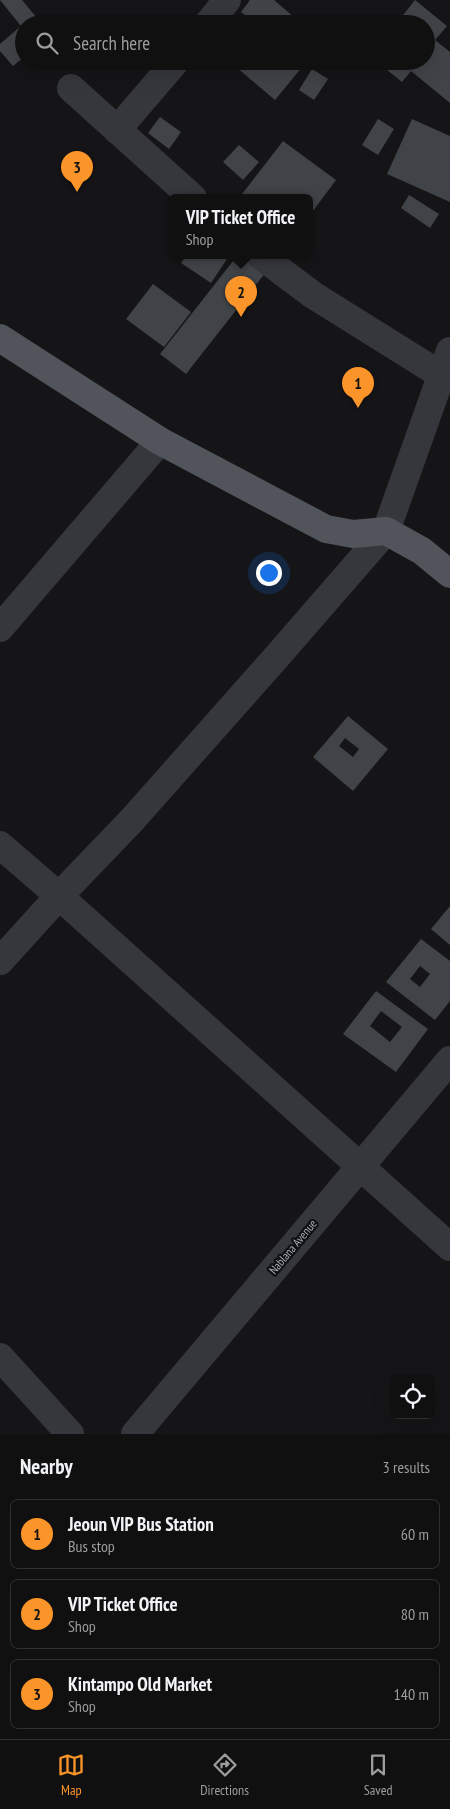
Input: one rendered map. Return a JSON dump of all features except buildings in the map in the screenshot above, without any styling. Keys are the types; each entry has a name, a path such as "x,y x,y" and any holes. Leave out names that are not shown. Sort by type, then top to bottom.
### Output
{"main road":[{"path":"0,338 160,441 326,529 353,534 386,531 422,551 450,574"}],"street":[{"path":"215,15 227,0"},
{"path":"117,130 168,70"},
{"path":"71,88 189,194"},
{"path":"0,961 132,820 386,531 446,363 313,296 265,259"},
{"path":"0,628 160,441"},
{"path":"0,845 362,1166 450,1247"},
{"name":"Nablana Avenue","path":"135,1434 450,1060"},
{"path":"0,1357 70,1434"}],"place":[{"name":"Kintampo Old Market","path":"77,192"},
{"name":"VIP Ticket Office","path":"241,317"},
{"name":"Jeoun VIP Bus Station","path":"358,408"}]}
